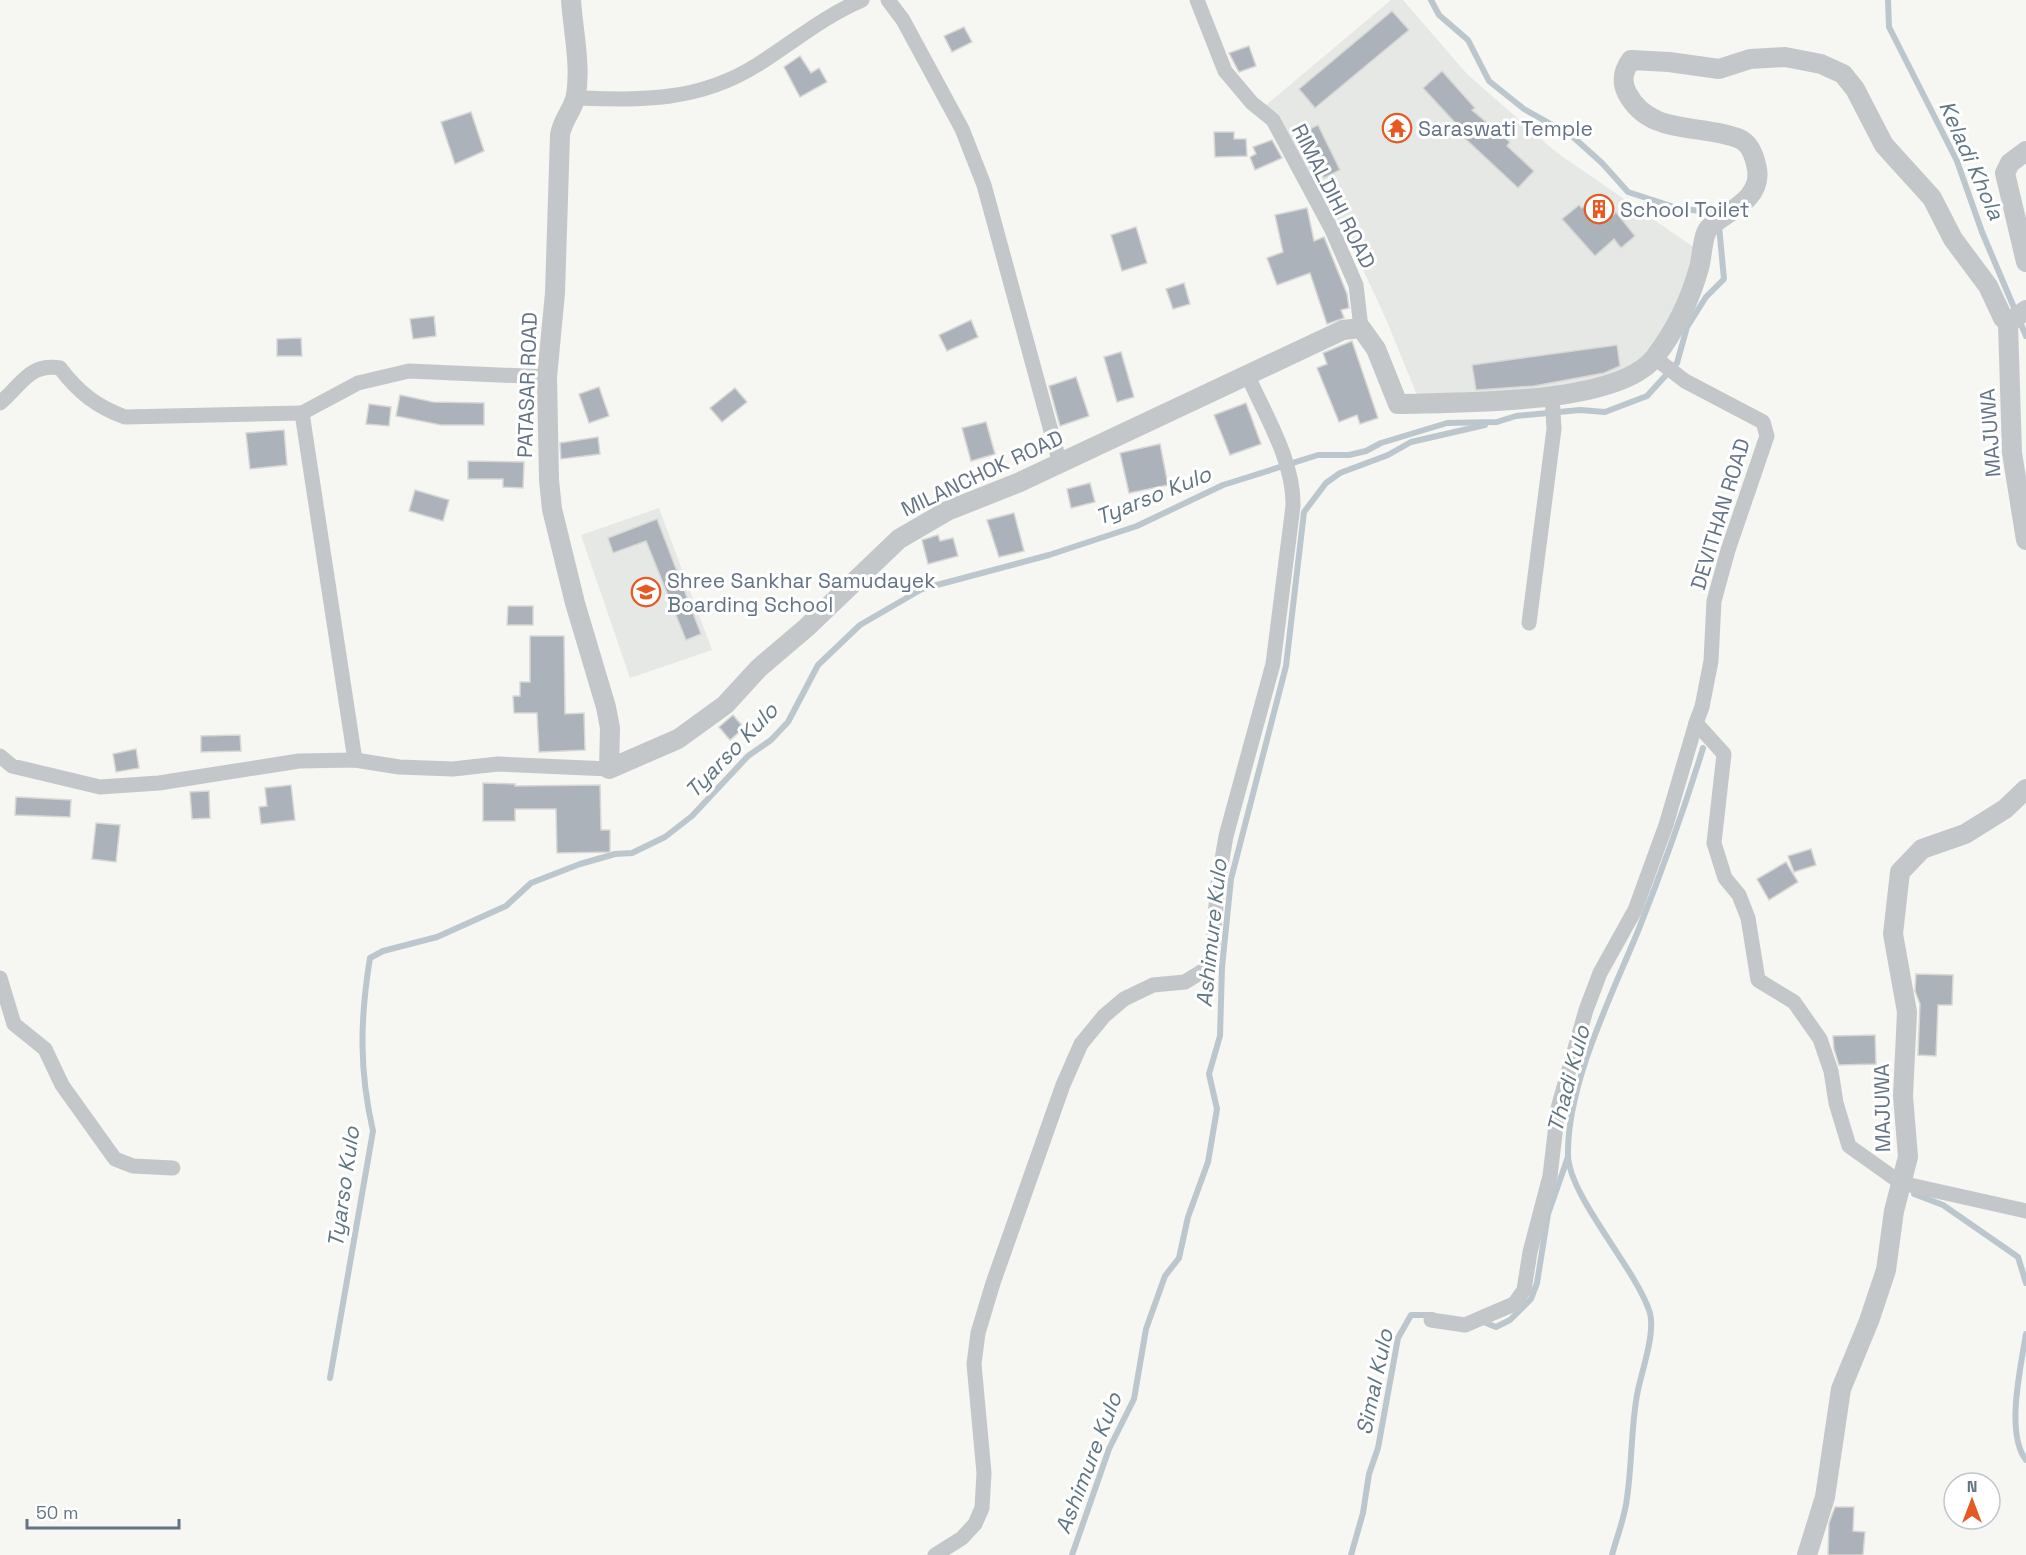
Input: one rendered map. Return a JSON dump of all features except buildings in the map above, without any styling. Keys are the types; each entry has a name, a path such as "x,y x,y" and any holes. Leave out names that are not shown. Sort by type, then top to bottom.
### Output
{"street":[{"name":"PATASAR ROAD","path":"571,0 577,72 576,98 564,121 561,135 556,283 547,377 547,449 552,510 575,603 606,707 610,728 609,769"},
{"path":"576,98 652,100 703,91 754,66 843,8 862,0"},
{"path":"888,0 903,20 962,129 980,176 1060,464"},
{"name":"RIMALDIHI ROAD","path":"1197,0 1225,71 1252,103 1273,120 1332,230 1356,285 1361,328"},
{"path":"1361,328 1376,349 1398,404 1552,396 1613,385 1659,362 1692,292 1706,232 1746,200 1758,175 1755,155 1742,140 1653,121 1631,101 1623,85 1625,69 1631,60 1670,62 1719,69 1750,59 1785,57 1821,64 1843,74 1855,89 1884,146 1932,198 1953,239 1988,286 2003,318 2008,323 2026,310"},
{"path":"2026,151 2010,163 2005,173 2026,262"},
{"name":"MAJUWA","path":"2008,323 2012,453 2026,540"},
{"name":"MILANCHOK ROAD","path":"609,769 678,738 725,705 759,668 806,628 899,539 947,512 1060,464 1343,330 1361,328"},
{"name":"DEVITHAN ROAD","path":"1431,1320 1465,1325 1514,1304 1524,1290 1530,1251 1550,1176 1558,1108 1586,1010 1600,973 1635,910 1698,726 1711,661 1714,601 1728,550 1767,436 1763,422 1685,381 1659,362"},
{"path":"0,403 33,370 45,366 60,368 74,386 102,409 125,417 302,413 358,383 409,371 547,377"},
{"path":"934,1555 963,1538 975,1524 982,1508 984,1473 974,1364 978,1333 993,1283 1063,1085 1081,1044 1104,1016 1124,999 1153,985 1185,982 1206,969 1212,952 1218,883 1226,836 1272,664 1293,488 1284,458 1247,374"},
{"path":"1529,623 1554,429 1552,396"},
{"path":"302,413 355,760"},
{"path":"1698,726 1725,754 1714,843 1725,878 1739,895 1748,918 1758,980 1794,1002 1820,1039 1831,1071 1836,1103 1850,1146 1901,1183 2026,1211"},
{"path":"0,756 12,766 100,787 159,783 299,761 355,760 399,767 453,769 498,764 609,769"},
{"name":"MAJUWA","path":"1807,1555 1825,1497 1840,1389 1869,1321 1886,1270 1894,1211 1908,1157 1903,1096 1907,1012 1893,934 1900,872 1922,849 1965,834 2005,809 2026,789"},
{"path":"0,978 14,1024 45,1049 62,1085 115,1159 133,1166 173,1168"}],"shaded area":[{"path":"1391,0 1403,0 1467,74 1556,152 1695,248 1688,278 1655,347 1612,382 1470,398 1417,395 1386,319 1352,246 1325,197 1266,105"},
{"name":"Shree Sankhar Samudayek Boarding School","path":"659,508 712,650 630,678 581,535"}],"waterway":[{"path":"1431,0 1439,15 1468,40 1489,81 1524,109 1572,136 1602,163 1628,192 1677,208 1716,213 1717,216"},
{"name":"Keladi Khola","path":"1888,0 1889,27 1957,161 1982,232 2026,336"},
{"name":"Tyarso Kulo","path":"330,1378 373,1131 365,1087 362,1044 364,1002 370,958 383,951 437,937 506,906 531,883 580,864 615,854 632,853 665,837 692,816 748,756 771,740 788,722 818,665 860,625 922,589 1049,555 1137,526 1223,485 1318,455 1349,455 1366,451 1381,443 1447,423 1497,422 1516,416 1580,410 1605,412 1647,396 1677,363 1687,327 1706,297 1724,279 1719,226"},
{"name":"Ashimure Kulo","path":"1072,1555 1109,1449 1134,1399 1146,1329 1165,1276 1179,1258 1188,1217 1208,1162 1217,1109 1209,1074 1220,1036 1222,967 1231,879 1286,666 1304,512 1326,483 1340,473 1388,455 1411,442 1485,425"},
{"name":"Thadi Kulo","path":"1612,1555 1626,1505 1635,1408 1648,1352 1651,1319 1641,1292 1590,1210 1571,1172 1568,1155 1570,1128 1575,1099 1592,1041 1656,886 1703,748"},
{"name":"Simal Kulo","path":"1481,1321 1496,1327 1510,1320 1531,1299 1537,1283 1548,1214 1568,1157"},
{"path":"1914,1194 1943,1205 2018,1257 2026,1283"},
{"name":"Simal Kulo","path":"1351,1555 1363,1513 1369,1474 1378,1448 1398,1338 1411,1315 1433,1315"},
{"path":"2026,1334 2015,1417 2016,1433 2026,1460"}],"place":[{"name":"Saraswati Temple","path":"1397,128"},
{"name":"School Toilet","path":"1599,209"},
{"name":"Shree Sankhar Samudayek Boarding School","path":"646,592"}]}
